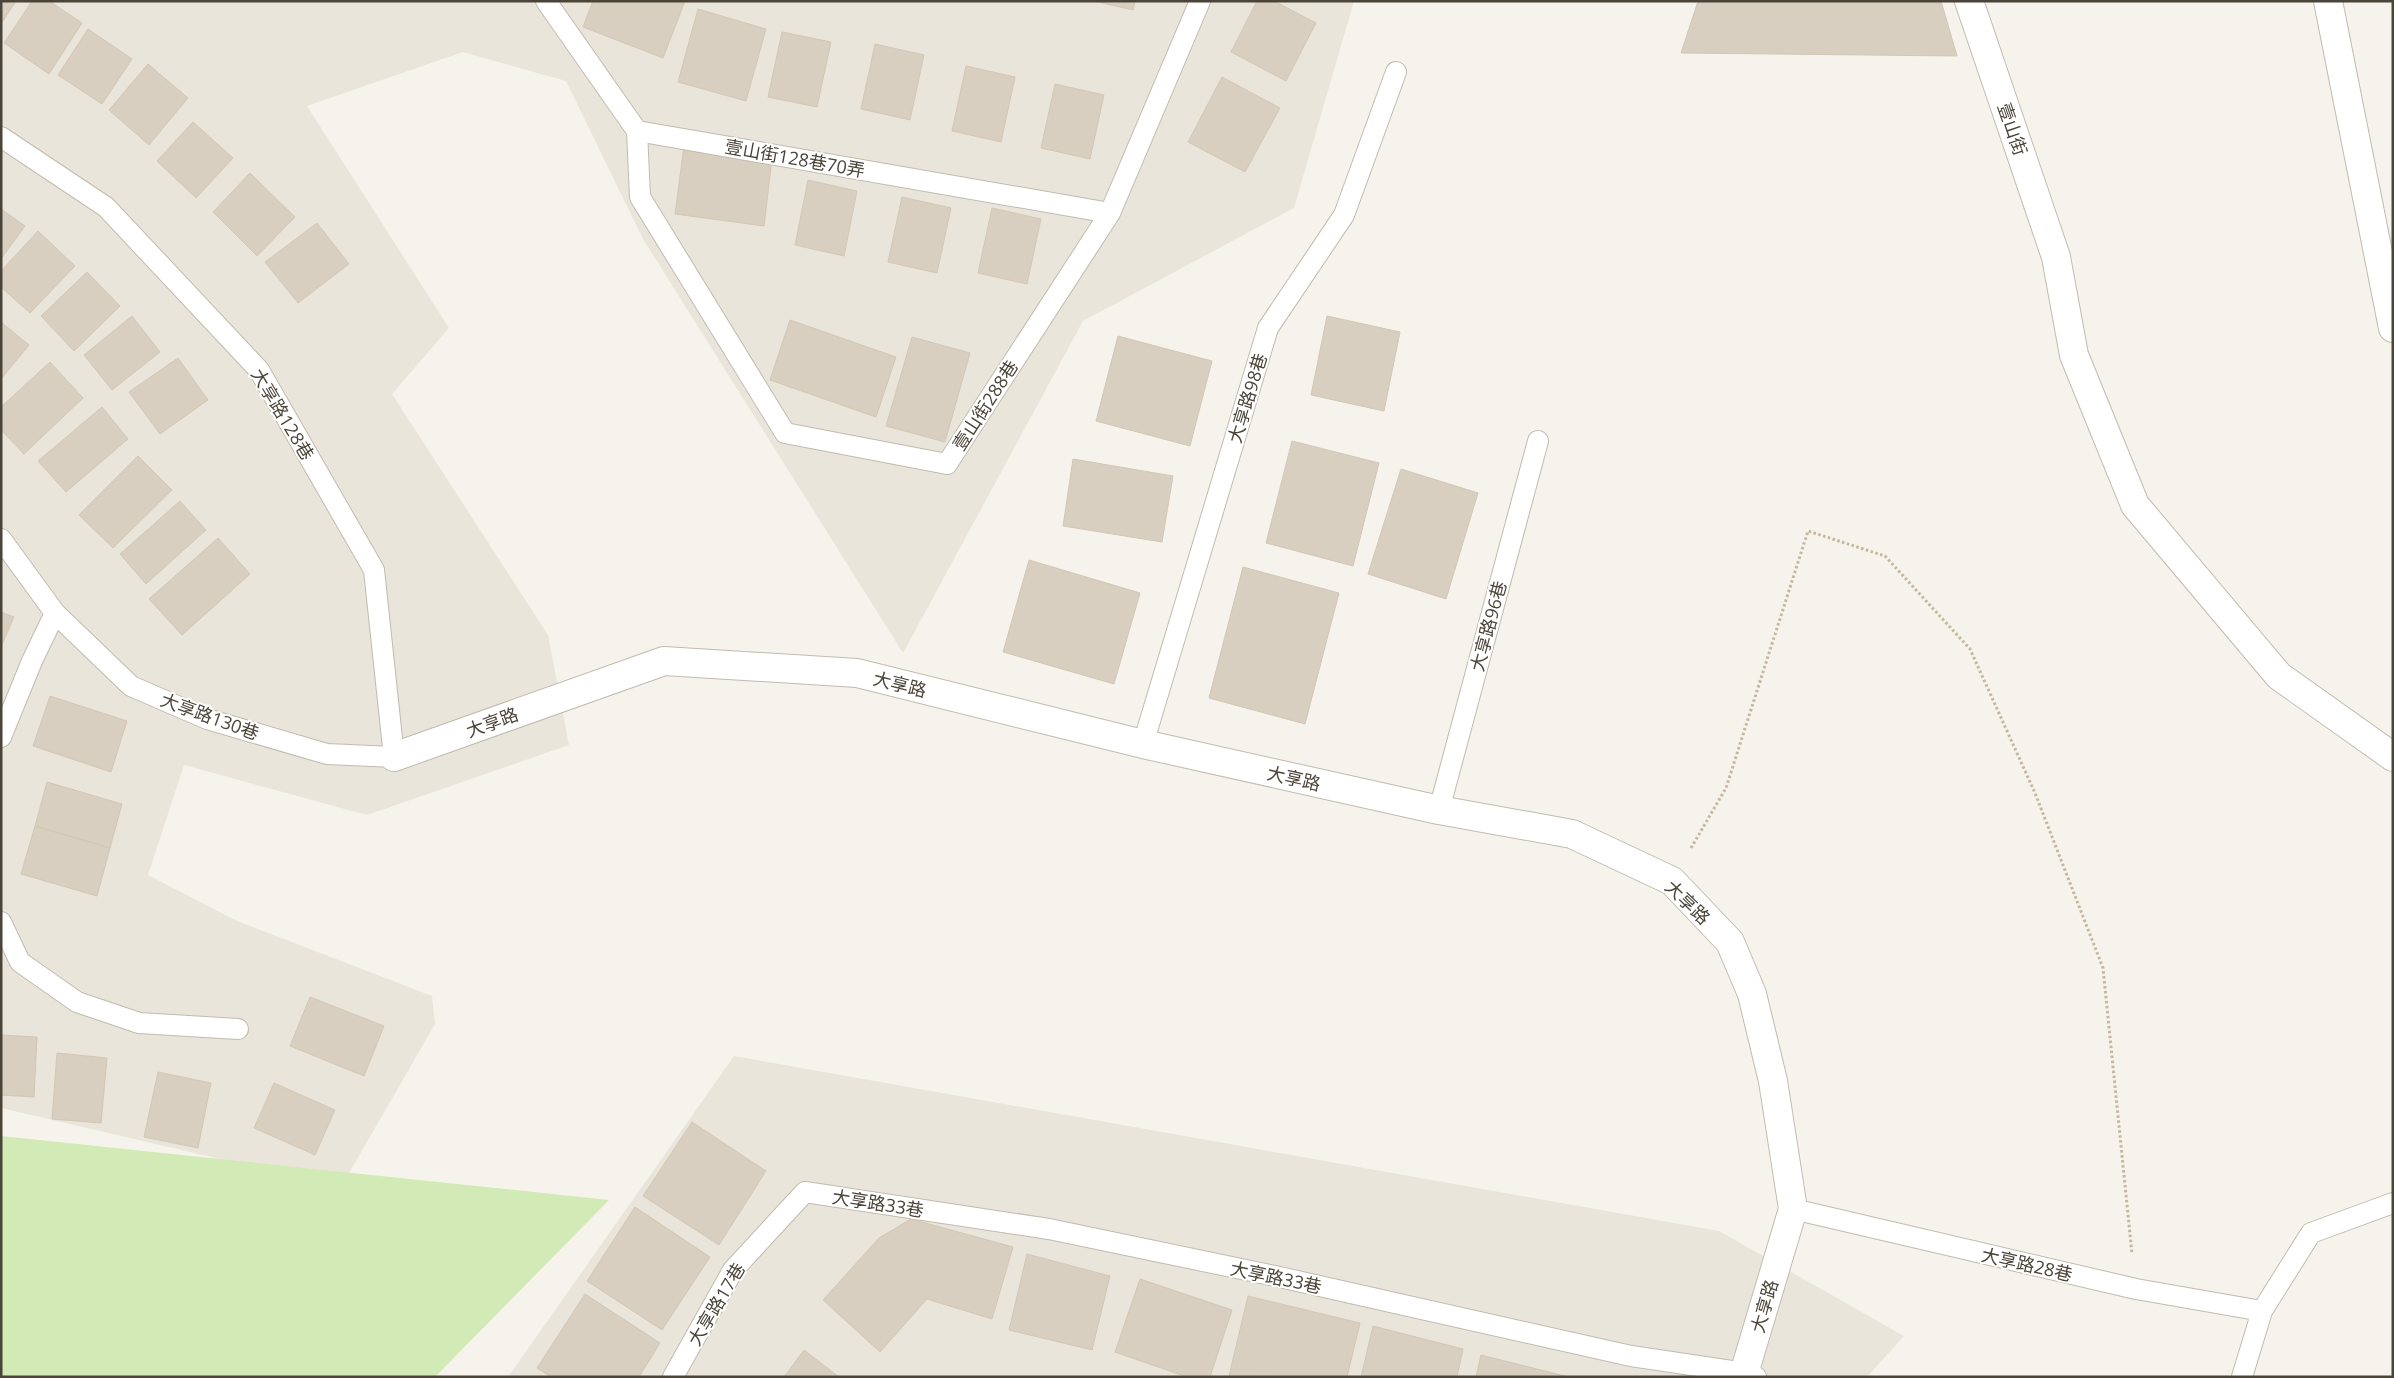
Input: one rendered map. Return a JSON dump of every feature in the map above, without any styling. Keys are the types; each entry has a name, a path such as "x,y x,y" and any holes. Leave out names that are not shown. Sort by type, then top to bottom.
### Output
{"street":[{"name":"壹山街","path":"1969,1 2056,257 2074,355 2135,505 2280,676 2393,757"},
{"path":"2328,1 2393,328"},
{"name":"大享路","path":"394,757 664,661 857,673 1143,744 1439,810 1572,834 1672,881 1730,942 1752,994 1773,1081 1793,1209 1748,1375"}],"lane":[{"path":"546,1 637,131"},
{"name":"壹山街288巷","path":"637,131 640,197 785,433 947,464 1110,213 1200,1"},
{"name":"大享路98巷","path":"1143,744 1268,328 1344,215 1396,72"},
{"name":"壹山街128巷70弄","path":"637,131 1110,213"},
{"name":"大享路128巷","path":"1,137 106,207 259,370 374,570 394,757"},
{"name":"大享路96巷","path":"1439,810 1538,441"},
{"name":"大享路130巷","path":"1,539 55,613 131,686 207,719 326,754 394,757"},
{"path":"1,737 32,661 55,613"},
{"path":"1,922 20,962 77,1002 140,1023 238,1029"},
{"name":"大享路33巷","path":"805,1192 1049,1229 1275,1276 1631,1356 1748,1375"},
{"name":"大享路17巷","path":"674,1377 733,1270 805,1192"},
{"path":"2242,1377 2262,1311 2311,1233 2393,1203"},
{"name":"大享路28巷","path":"1793,1209 2136,1290 2262,1311"}],"path":[{"path":"1672,881 1726,788 1808,531 1885,556 1970,649 2035,793 2103,968 2136,1290"}],"shaded area":[{"path":"1,1 1354,1 1294,208 1083,321 903,653 643,239 566,81 463,52 307,106 449,328 392,394 548,635 569,745 367,815 184,765 148,875 237,921 432,996 435,1024 341,1187 1,1108"},
{"path":"734,1056 1719,1231 1904,1336 1867,1377 508,1377"}],"green space":[{"path":"1,1136 609,1200 435,1377 1,1377"}],"building":[{"path":"1,1 16,1 1,24"},
{"path":"32,1 49,1 82,23 49,74 4,43"},
{"path":"593,1 685,1 663,58 583,27"},
{"path":"1094,1 1135,1 1133,10"},
{"path":"1257,1 1274,1 1316,23 1286,81 1231,52"},
{"path":"1698,1 1941,1 1957,56 1681,53"},
{"path":"698,9 766,29 746,101 678,82"},
{"path":"88,29 132,59 102,104 58,75"},
{"path":"782,32 831,42 817,107 768,97"},
{"path":"875,44 924,55 910,120 861,109"},
{"path":"148,64 188,98 149,145 109,110"},
{"path":"966,66 1015,77 1001,142 952,131"},
{"path":"1222,77 1280,108 1245,172 1188,142"},
{"path":"1055,84 1104,95 1090,159 1041,148"},
{"path":"193,122 233,158 196,198 157,161"},
{"path":"684,146 772,158 764,226 675,214"},
{"path":"250,173 295,217 257,256 213,212"},
{"path":"808,180 857,191 844,256 795,245"},
{"path":"902,197 951,208 937,273 888,262"},
{"path":"992,208 1041,219 1027,284 978,273"},
{"path":"1,209 25,226 1,259"},
{"path":"317,223 349,264 298,303 265,262"},
{"path":"38,231 75,266 30,313 1,287 1,271"},
{"path":"87,272 120,306 74,351 41,316"},
{"path":"132,316 160,352 112,390 84,355"},
{"path":"1327,316 1400,332 1384,411 1311,395"},
{"path":"790,320 896,357 876,417 770,380"},
{"path":"1,322 29,345 1,379"},
{"path":"1118,336 1212,361 1190,446 1096,421"},
{"path":"912,337 970,353 945,442 886,426"},
{"path":"178,358 208,400 160,434 129,392"},
{"path":"50,362 83,398 24,454 1,430 1,407"},
{"path":"102,407 128,439 66,492 38,461"},
{"path":"1292,441 1379,463 1353,566 1266,543"},
{"path":"138,456 172,490 113,548 79,515"},
{"path":"1073,459 1173,476 1162,542 1063,526"},
{"path":"1401,469 1478,493 1446,599 1368,574"},
{"path":"180,501 206,530 146,584 120,554"},
{"path":"218,538 250,574 182,635 149,599"},
{"path":"1029,560 1140,593 1114,684 1003,652"},
{"path":"1243,567 1339,593 1305,724 1209,698"},
{"path":"1,612 14,617 1,647"},
{"path":"50,696 127,721 111,772 33,746"},
{"path":"47,782 122,804 110,848 35,826"},
{"path":"35,826 110,848 97,896 21,874"},
{"path":"310,997 384,1026 364,1076 290,1046"},
{"path":"1,1035 37,1037 34,1097 1,1095"},
{"path":"57,1053 107,1058 101,1123 52,1119"},
{"path":"158,1072 211,1083 198,1148 144,1137"},
{"path":"274,1083 335,1110 315,1155 254,1128"},
{"path":"692,1122 766,1171 719,1245 643,1196"},
{"path":"635,1207 710,1257 662,1330 587,1281"},
{"path":"911,1219 1013,1247 992,1319 927,1299 880,1352 823,1300 879,1238"},
{"path":"1027,1254 1110,1276 1092,1350 1009,1330"},
{"path":"1140,1279 1232,1310 1210,1377 1187,1377 1115,1352"},
{"path":"585,1294 660,1343 639,1377 551,1377 537,1368"},
{"path":"1248,1296 1360,1323 1347,1377 1229,1376"},
{"path":"1373,1326 1463,1349 1457,1377 1361,1377"},
{"path":"804,1350 839,1377 784,1377"},
{"path":"1481,1355 1569,1377 1476,1377"}]}
